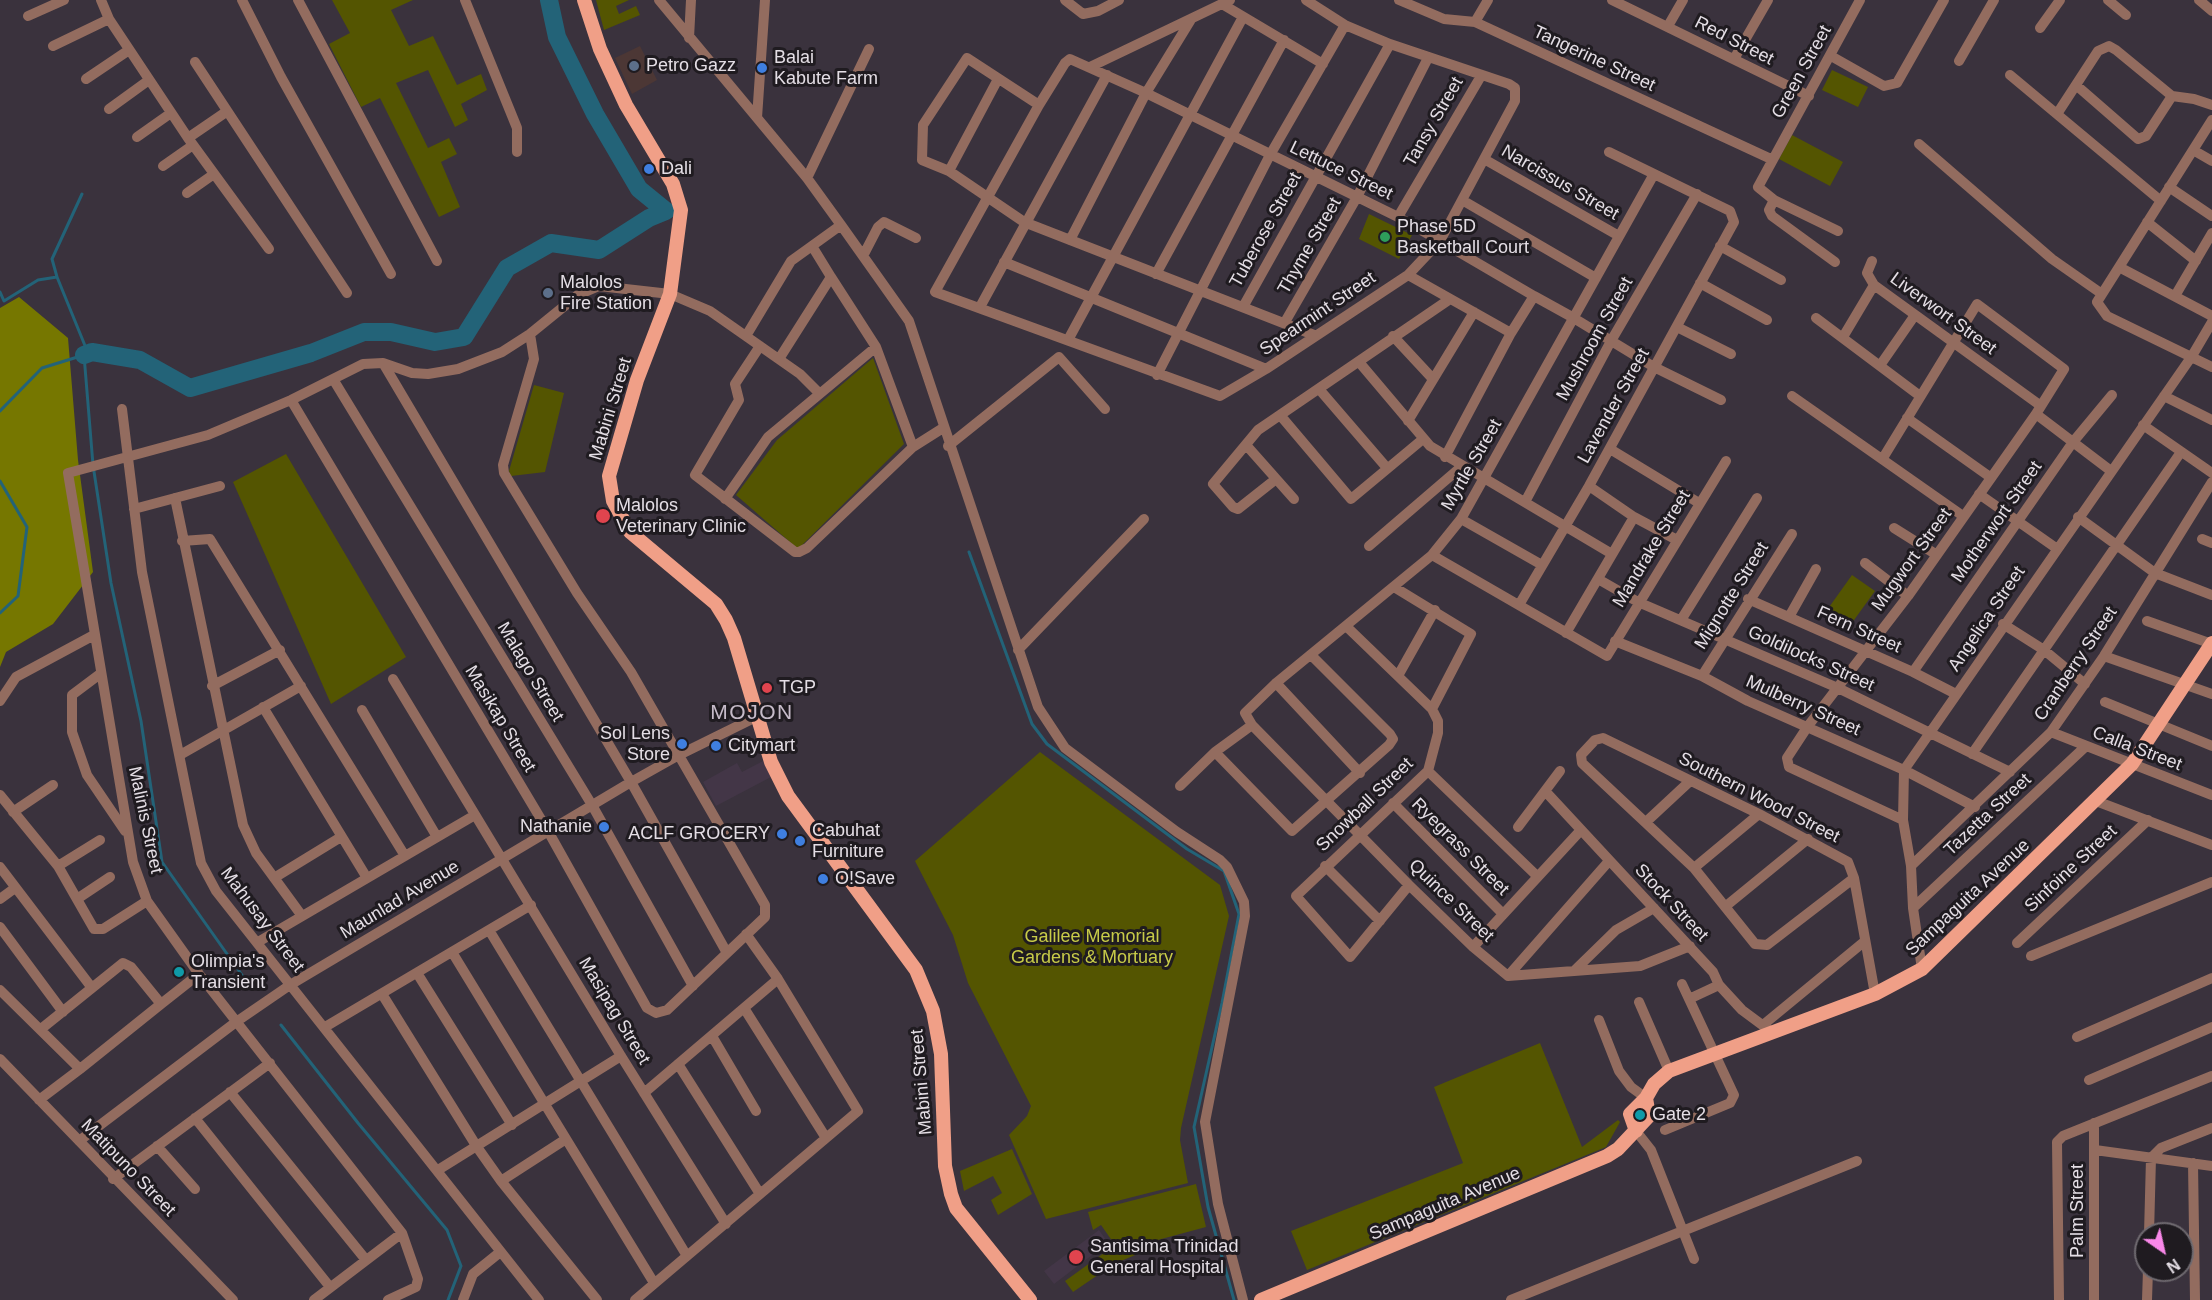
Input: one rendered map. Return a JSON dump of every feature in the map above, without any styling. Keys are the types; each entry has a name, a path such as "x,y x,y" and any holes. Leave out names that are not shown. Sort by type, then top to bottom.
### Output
{"main road":[{"name":"Mabini Street","path":"584,0 596,39 626,105 679,198 681,219 670,294 637,380 609,476 613,501 630,531 716,604 734,638 771,762 788,796 916,970 933,1011 941,1054 945,1166 951,1194 956,1208 1030,1300"},
{"name":"Sampaguita Avenue","path":"1261,1300 1607,1156 1636,1131 1630,1114 1646,1098 1654,1084 1669,1071 1716,1055 1768,1029 1875,994 1922,969 2132,764 2212,644"}],"street":[{"path":"28,16 64,0"},
{"path":"101,0 109,19 190,142 269,249"},
{"path":"242,0 281,77 391,274"},
{"path":"298,0 437,261"},
{"path":"465,0 517,128 517,152"},
{"path":"659,0 807,178 909,321 948,446 986,547 1038,707 1065,748 1177,832 1220,860 1227,867 1244,902 1243,926 1205,1122 1218,1204 1243,1300"},
{"path":"689,38 691,0"},
{"path":"757,118 765,0"},
{"path":"1065,0 1083,14 1098,11 1119,0"},
{"path":"1306,0 1345,25 1390,44 1481,76"},
{"name":"Tangerine Street","path":"1398,0 1444,19 1475,22 1771,159"},
{"path":"1475,22 1488,0"},
{"name":"Red Street","path":"1612,0 1809,96"},
{"path":"1668,26 1683,0"},
{"path":"1734,59 1768,0"},
{"name":"Green Street","path":"1774,200 1758,186 1860,0"},
{"path":"1831,56 1884,86 1897,83 1944,0"},
{"path":"1959,61 1994,0"},
{"path":"2040,28 2060,0"},
{"path":"2108,0 2126,15"},
{"path":"2199,0 2212,11"},
{"path":"1090,67 1226,2 1243,17 1323,64"},
{"path":"1068,340 1188,114 1243,17"},
{"path":"1070,240 1146,93 1192,18"},
{"path":"52,46 109,19"},
{"path":"1314,335 1285,322 1202,290 1111,257 1024,222 987,196 949,171 922,160 923,125 967,58 1039,105 987,196 935,292 1157,375 1202,290 1270,155 1345,25"},
{"path":"1156,274 1230,134 1284,40"},
{"name":"Tuberose Street","path":"1243,307 1390,44"},
{"path":"2057,114 2098,51 2109,46 2172,96 2194,99 2212,105"},
{"path":"807,178 869,49"},
{"path":"86,79 129,50"},
{"name":"Thyme Street","path":"1285,322 1357,197 1428,58"},
{"name":"Lettuce Street","path":"1039,105 1065,63 1074,60 1398,217 1654,367 1721,400"},
{"path":"195,62 347,293"},
{"path":"980,307 1024,222 1107,75"},
{"path":"2010,75 2161,201"},
{"name":"Spearmint Street","path":"1157,375 1220,396 1266,369 1314,335 1408,275 1440,241 1516,95 1515,88 1509,84 1481,76"},
{"name":"Tansy Street","path":"1398,217 1481,76"},
{"path":"949,171 998,79"},
{"path":"109,109 149,80"},
{"path":"2076,85 2138,139 2146,136 2172,96"},
{"path":"163,166 226,112"},
{"path":"137,137 171,113"},
{"path":"2212,120 2102,294 2098,305 2108,316 2212,367"},
{"path":"1919,144 2052,259 2102,294"},
{"path":"2193,150 2212,160"},
{"path":"1608,152 1697,194"},
{"name":"Narcissus Street","path":"1484,159 1619,236"},
{"path":"187,193 214,174"},
{"name":"Myrtle Street","path":"1245,713 1276,683 1312,656 1432,555 1461,519 1485,480 1572,317 1654,174"},
{"path":"2169,187 2212,216"},
{"name":"Lavender Street","path":"1519,605 1589,486 1734,222 1730,211 1697,194"},
{"name":"Mushroom Street","path":"1525,502 1611,341 1697,194"},
{"path":"1462,200 1596,278"},
{"path":"1835,262 1772,216 1769,210 1774,200 1838,231"},
{"path":"863,256 878,227 884,222 916,238"},
{"path":"2147,222 2196,261"},
{"path":"746,336 791,261 841,225"},
{"path":"2175,296 2212,233"},
{"path":"812,246 876,347 913,447"},
{"path":"1720,246 1781,280"},
{"path":"1872,261 1867,273 1874,285"},
{"path":"1004,262 1266,369"},
{"path":"2119,267 2212,316"},
{"path":"1408,275 1511,333"},
{"path":"779,358 831,277"},
{"path":"1700,284 1767,320"},
{"path":"129,458 208,435 291,400 363,364 383,363 412,373 428,374 458,369 502,352 530,334 578,295 592,288 606,285 670,294 710,311 779,358 819,393"},
{"name":"Liverwort Street","path":"1843,337 1874,285 1953,342 2111,471"},
{"path":"1445,457 1511,333 1534,296"},
{"path":"1276,479 1246,506 1238,509 1213,484 1258,430 1450,299"},
{"name":"Mugwort Street","path":"1903,820 1789,767 1787,758 1864,651 1908,596 2039,410 2064,369 1977,304 1953,342"},
{"path":"1408,421 1474,312"},
{"path":"1881,364 1915,315"},
{"path":"1816,318 1881,364 1920,396"},
{"name":"Angelica Street","path":"1904,770 2003,624 2192,357 2212,322"},
{"path":"1677,327 1731,354"},
{"path":"530,334 534,359 503,465 504,473 577,593 631,672 765,905 765,917 693,986"},
{"path":"1393,336 1432,378"},
{"path":"1883,458 1953,342"},
{"path":"760,346 735,384 739,400 695,471 697,478 795,552 803,551 913,447 943,428"},
{"path":"724,499 768,437 876,347"},
{"path":"948,446 1059,357 1105,409"},
{"path":"1359,362 1423,439 1445,457 1612,554"},
{"path":"383,363 631,782 727,953"},
{"name":"Malago Street","path":"333,379 592,805 693,986"},
{"path":"1319,389 1387,468"},
{"name":"Motherwort Street","path":"1913,672 2073,442 2112,395"},
{"path":"1792,396 1963,516"},
{"path":"2164,396 2212,420"},
{"name":"Masikap Street","path":"291,400 548,831 647,1008 656,1013 667,1011 693,986"},
{"name":"Mahusay Street","path":"122,409 142,572 201,863 216,891 539,1300"},
{"path":"1280,415 1351,499 1423,439"},
{"path":"1907,418 1990,477"},
{"path":"2143,425 2212,473"},
{"path":"1247,446 1294,500"},
{"path":"1610,448 1700,503"},
{"path":"1972,754 2119,546 2181,452"},
{"name":"Malinis Street","path":"129,458 70,472 67,475 133,862 147,901 199,974 402,1233 418,1279 416,1287 388,1300"},
{"name":"Mandrake Street","path":"1566,633 1607,656 1726,461"},
{"path":"1369,546 1461,466"},
{"name":"Cranberry Street","path":"1911,866 2051,732 2104,656 2155,573 2208,495 2212,482"},
{"path":"134,509 220,486"},
{"path":"1589,486 1634,517 1677,540"},
{"path":"1979,494 2056,548"},
{"path":"175,498 212,686 243,825 255,852 302,916"},
{"path":"1681,620 1757,498"},
{"path":"1432,555 1566,633 1634,517"},
{"path":"2078,517 2155,573 2212,595"},
{"path":"1018,650 1144,519"},
{"path":"1461,519 1542,566"},
{"path":"1894,528 1937,555"},
{"name":"Mignotte Street","path":"1702,676 1748,599 1792,534"},
{"path":"182,541 210,539 405,856"},
{"path":"1865,563 1908,596"},
{"path":"1789,617 1816,569"},
{"name":"Goldilocks Street","path":"1598,579 1638,602 1838,688 2010,772"},
{"path":"1347,627 1399,674 1432,709 1471,634 1394,587"},
{"name":"Fern Street","path":"1748,599 1913,672 1956,694"},
{"path":"1399,674 1435,610"},
{"path":"2147,621 2212,644"},
{"path":"2003,624 2044,650 2085,684"},
{"path":"0,701 16,677 94,634"},
{"name":"Mulberry Street","path":"1616,641 1702,676 1748,701 1904,770 1975,807"},
{"path":"212,686 280,650"},
{"path":"1215,752 1288,829 1297,830 1393,739 1312,656"},
{"path":"2104,656 2212,694"},
{"path":"100,674 72,695 72,732 87,775 128,834"},
{"name":"Masipag Street","path":"393,679 621,1056 726,1224"},
{"path":"1276,683 1359,772"},
{"path":"180,755 301,686"},
{"path":"2106,702 2159,726 2212,746"},
{"path":"263,708 367,878"},
{"name":"Snowball Street","path":"1380,921 1350,957 1296,896 1325,866 1428,771 1439,727 1432,709"},
{"path":"362,710 437,837"},
{"name":"Quince Street","path":"1245,713 1252,725 1409,885 1508,976"},
{"name":"Maunlad Avenue","path":"79,1141 236,1022 290,985 631,782 679,755 756,717"},
{"path":"1180,786 1215,752 1252,725"},
{"name":"Calla Street","path":"2051,732 2212,795"},
{"name":"Southern Wood Street","path":"1646,822 1582,763 1581,755 1599,737 1759,814 1848,862 1854,878 1875,994"},
{"name":"Tazetta Street","path":"1913,908 2085,747"},
{"path":"1904,770 1903,820 1911,866 1913,908 1922,969"},
{"path":"1428,771 1537,876"},
{"path":"1518,827 1560,771"},
{"path":"1689,782 1646,822 1694,868 1755,944 1767,945 1854,878"},
{"path":"13,812 53,785"},
{"name":"Stock Street","path":"1546,792 1690,946 1718,978 1719,986 1742,1010 1768,1029"},
{"path":"0,795 58,866 94,929 99,930 147,901"},
{"path":"2096,801 2212,845"},
{"name":"Ryegrass Street","path":"1393,803 1503,914"},
{"path":"1694,868 1759,814"},
{"path":"258,942 475,815"},
{"name":"Sinfoine Street","path":"2018,943 2148,820"},
{"path":"1473,946 1581,830"},
{"path":"274,878 341,837"},
{"path":"1726,906 1808,839"},
{"path":"58,866 100,840"},
{"path":"1508,976 1609,861"},
{"path":"1325,866 1380,921 1409,885"},
{"path":"0,867 92,988"},
{"path":"77,899 110,877"},
{"path":"2031,956 2212,882"},
{"path":"0,899 15,888"},
{"path":"325,1027 531,904"},
{"path":"1575,970 1616,930 1654,908"},
{"path":"0,927 63,1012"},
{"path":"489,930 687,1256"},
{"path":"635,1300 856,1114 857,1108 778,979 746,934"},
{"path":"1768,1029 1777,1011 1865,941"},
{"path":"1508,976 1640,966 1690,946"},
{"path":"452,952 654,1283"},
{"path":"41,1029 118,966 128,964 160,1005"},
{"path":"417,973 512,1125"},
{"path":"39,1100 199,974"},
{"path":"2077,1037 2212,978"},
{"path":"644,1093 778,979"},
{"path":"1665,1130 1716,1110 1734,1099 1682,984"},
{"path":"1689,999 1719,986"},
{"path":"0,990 80,1069"},
{"path":"382,994 477,1147 501,1181 597,1300"},
{"path":"1639,1002 1669,1071"},
{"path":"744,1008 826,1138"},
{"path":"1599,1020 1619,1071 1631,1087 1646,1098"},
{"path":"2090,1080 2212,1027"},
{"path":"712,1036 756,1111"},
{"path":"438,1170 582,1083 621,1056"},
{"name":"Matipuno Street","path":"0,1059 79,1141 112,1179 232,1300"},
{"path":"112,1179 270,1063"},
{"path":"678,1064 760,1194"},
{"path":"2059,1300 2057,1142 2063,1136 2212,1076"},
{"path":"230,1092 366,1260"},
{"path":"195,1118 330,1287"},
{"name":"Palm Street","path":"2094,1123 2094,1300"},
{"path":"2149,1222 2151,1158 2161,1148 2212,1128"},
{"path":"1636,1131 1651,1150 1694,1259"},
{"path":"501,1181 566,1139"},
{"path":"157,1146 195,1189"},
{"path":"2095,1150 2212,1166"},
{"path":"1511,1300 1857,1161"},
{"path":"2193,1164 2195,1300"},
{"path":"314,1300 402,1233"},
{"path":"473,1300 464,1294 473,1274 500,1253"},
{"path":"2147,1300 2148,1282"}],"shaded area":[{"path":"640,46 657,80 632,94 615,58"},
{"path":"19,297 68,338 78,460 93,572 53,624 6,652 0,667 0,308"},
{"path":"763,761 771,777 716,806 703,782 737,763 742,772"},
{"name":"Santisima Trinidad General Hospital","path":"1099,1230 1108,1243 1054,1284 1044,1271"}],"green space":[{"path":"332,0 413,0 391,10 409,46 433,36 457,85 481,74 487,90 461,104 468,120 455,127 428,70 396,83 428,148 449,138 457,154 441,162 460,207 439,217 380,98 361,107 329,44 350,33"},
{"path":"596,0 629,0 616,6 619,14 636,6 640,15 604,30"},
{"path":"1832,70 1868,87 1858,107 1822,90"},
{"path":"1792,135 1843,162 1830,186 1779,159"},
{"name":"Phase 5D Basketball Court","path":"1369,214 1412,235 1399,259 1359,239"},
{"path":"873,358 904,444 798,549 736,495 777,440"},
{"path":"534,385 564,393 545,472 511,476 509,471"},
{"path":"286,454 406,657 331,704 233,482"},
{"path":"1852,575 1875,591 1849,627 1827,610"},
{"name":"Galilee Memorial Gardens & Mortuary","path":"1040,752 1220,885 1229,916 1181,1128 1180,1140 1188,1183 1046,1219 1009,1135 1027,1116 1031,1106 968,983 953,935 915,861"},
{"path":"1540,1043 1582,1147 1618,1120 1620,1122 1606,1147 1307,1270 1291,1231 1463,1163 1434,1087"},
{"path":"1012,1149 1032,1194 998,1215 991,1200 1002,1193 993,1176 964,1191 960,1171"},
{"path":"1196,1184 1206,1227 1154,1241 1154,1247 1114,1264 1073,1292 1065,1281 1115,1245 1101,1225 1093,1230 1088,1212"}],"waterway":[{"path":"84,355 92,352 140,360 190,388 311,353 364,332 391,332 435,342 464,337 507,268 551,243 599,250 649,218 666,211 639,189 595,114 557,37 549,0"},
{"path":"57,277 52,259 82,194"},
{"path":"0,292 4,301 38,280 57,277 88,353"},
{"path":"0,411 42,368 84,355 93,465 111,583 141,721 162,862 249,985"},
{"path":"0,481 27,527 18,596 0,613"},
{"path":"969,552 1032,724 1047,744 1187,849 1224,871 1239,914 1194,1127 1208,1207 1234,1300"},
{"path":"281,1025 358,1123 447,1230 461,1266 448,1300"}],"place":[{"name":"Petro Gazz","path":"634,66"},
{"name":"Balai Kabute Farm","path":"762,68"},
{"name":"Dali","path":"649,169"},
{"name":"Phase 5D Basketball Court","path":"1385,237"},
{"name":"Malolos Fire Station","path":"548,293"},
{"name":"Malolos Veterinary Clinic","path":"603,516"},
{"name":"TGP","path":"767,688"},
{"name":"Sol Lens Store","path":"682,744"},
{"name":"Citymart","path":"716,746"},
{"name":"Nathanie","path":"604,827"},
{"name":"ACLF GROCERY","path":"782,834"},
{"name":"Cabuhat Furniture","path":"800,841"},
{"name":"O!Save","path":"823,879"},
{"name":"Olimpia's Transient","path":"179,972"},
{"name":"Gate 2","path":"1640,1115"},
{"name":"Santisima Trinidad General Hospital","path":"1076,1257"}],"district":[{"name":"MOJON","path":"752,713"}]}
